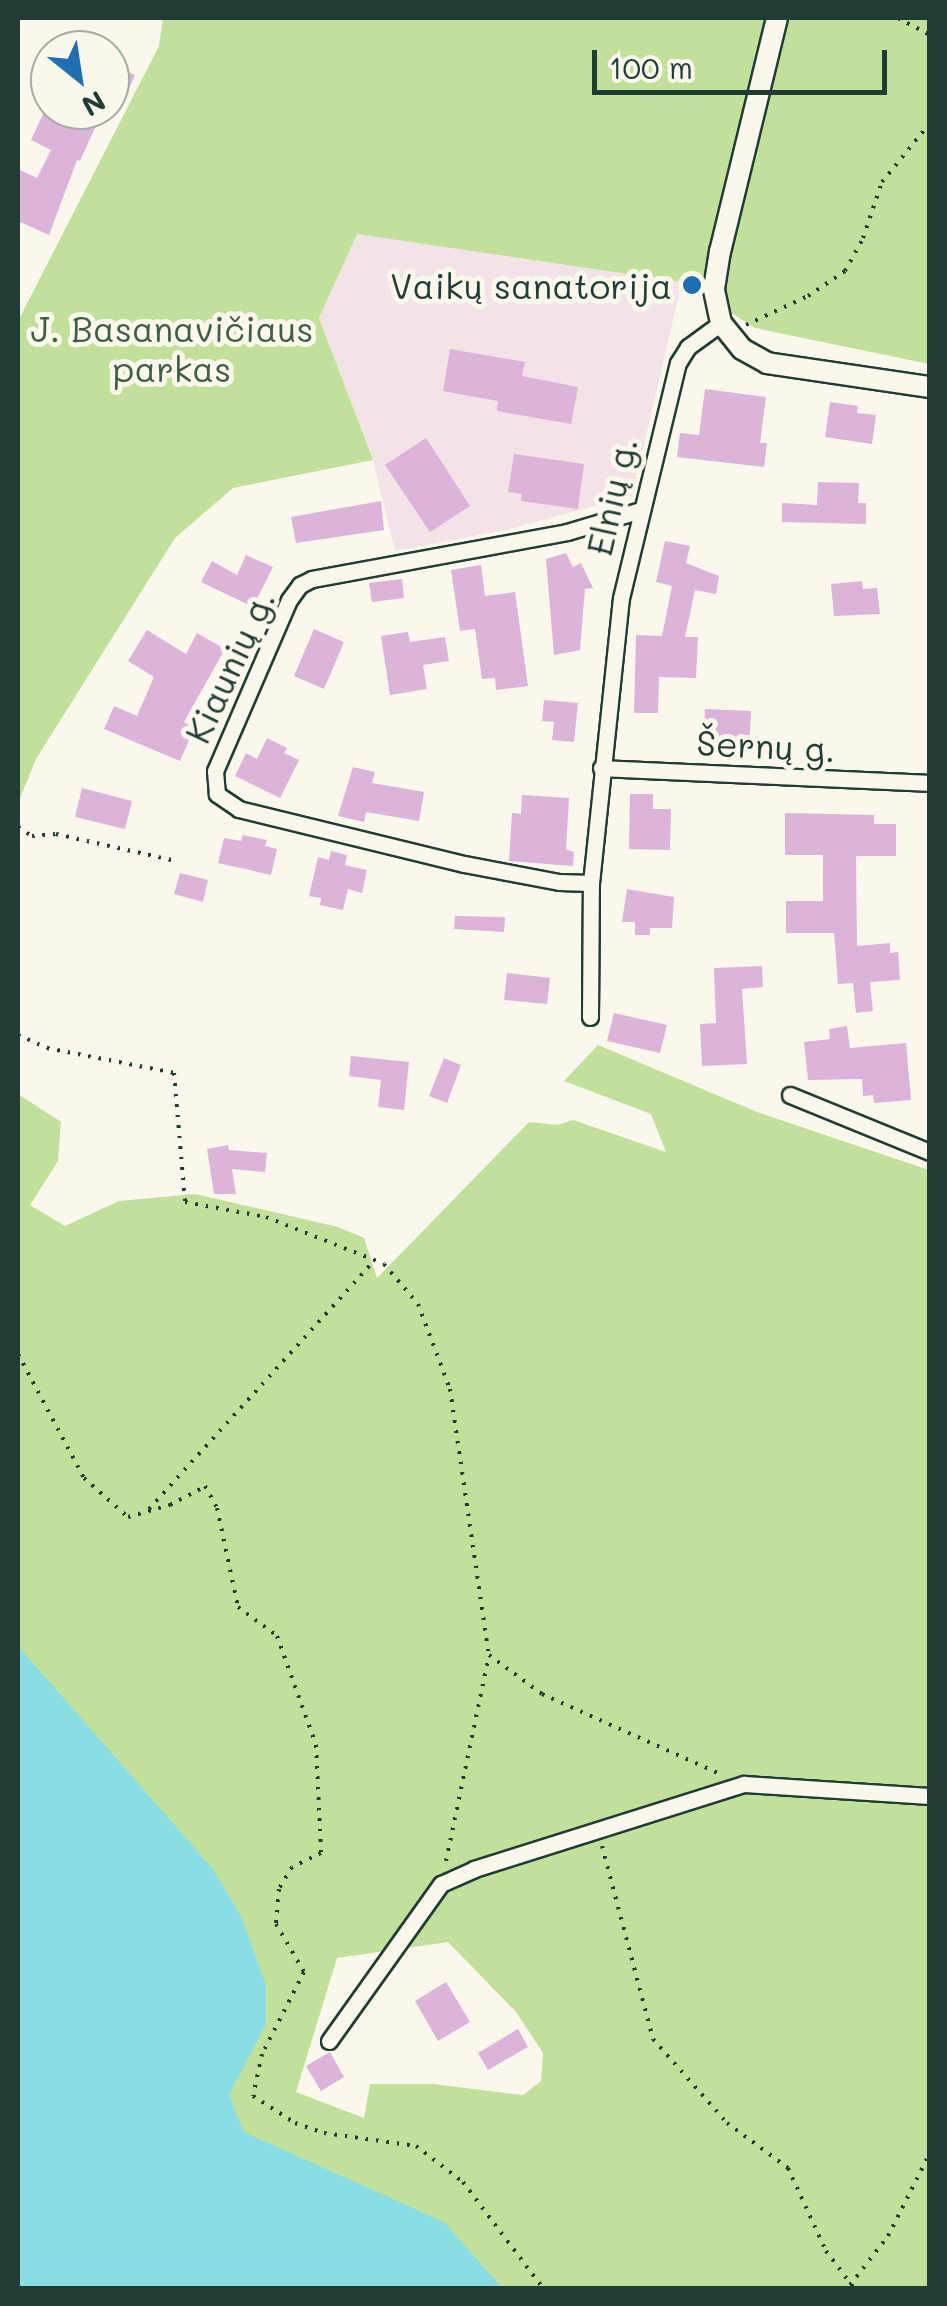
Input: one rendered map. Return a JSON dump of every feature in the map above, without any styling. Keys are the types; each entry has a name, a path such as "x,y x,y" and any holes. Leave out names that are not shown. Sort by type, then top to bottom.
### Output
{"street":[{"path":"777,18 720,251 714,290 724,328 767,362 930,387"},
{"name":"Elnių g.","path":"590,1017 591,883 600,768 621,598 678,363 688,347 724,328"},
{"name":"Kiaunių g.","path":"591,883 559,882 464,864 239,809 217,794 214,771 289,600 312,578 567,532 641,510"},
{"name":"Šernų g.","path":"600,768 930,782"},
{"path":"790,1095 930,1152"},
{"path":"329,2041 441,1884 474,1869 744,1784 930,1796"}],"path":[{"path":"898,18 930,36"},
{"path":"724,328 808,296 845,271 863,238 882,182 930,123"},
{"path":"18,827 32,836 56,834 176,860"},
{"path":"18,1035 47,1048 174,1073 184,1202 266,1217 384,1264 418,1304 450,1388 489,1655 441,1884"},
{"path":"146,1512 374,1260"},
{"path":"18,1354 84,1478 128,1518 204,1486 217,1508 238,1608 277,1636 316,1745 321,1854 292,1867 280,1890 276,1924 304,1972 262,2054 252,2096 296,2123 324,2134 416,2146 463,2182 543,2288"},
{"path":"489,1655 542,1694 744,1784"},
{"path":"598,1832 653,2039 727,2124 788,2168 826,2251 852,2287 888,2236 930,2153"}],"shaded area":[{"path":"357,233 682,282 632,496 505,530 395,551 373,460 319,318"}],"green space":[{"name":"J. Basanavičiaus parkas","path":"163,18 929,18 929,364 755,328 682,282 357,234 319,318 373,460 233,488 175,538 36,759 18,803 18,321 116,130 130,130 130,103 159,46"},
{"path":"598,1045 757,1112 929,1170 929,2288 18,2288 18,1094 61,1122 58,1161 30,1205 65,1226 119,1201 195,1194 338,1227 364,1238 377,1278 529,1122 558,1125 573,1120 666,1152 651,1114 564,1081","holes":["448,1942 516,2012 543,2053 541,2081 523,2095 433,2084 370,2084 364,2118 296,2092 337,1958"]}],"water":[{"path":"18,1646 213,1869 241,1916 266,1985 266,2024 229,2095 244,2132 444,2222 502,2288 18,2288"}],"building":[{"path":"36,130 94,130 80,161 77,160 49,235 18,221 18,169 37,178 51,150 31,140"},
{"path":"450,349 525,362 522,376 578,387 571,424 497,411 498,401 443,391"},
{"path":"705,389 766,397 760,443 767,443 764,467 677,457 680,433 699,435"},
{"path":"830,402 858,406 857,413 876,415 872,444 825,437"},
{"path":"426,438 470,506 430,532 385,465"},
{"path":"514,454 584,464 578,509 521,501 522,494 508,492"},
{"path":"818,482 859,483 858,503 866,503 866,524 782,522 782,503 817,505"},
{"path":"381,501 384,530 296,543 291,517"},
{"path":"665,541 690,546 686,563 719,576 716,594 695,590 685,637 698,637 696,678 659,677 658,713 634,713 636,635 662,636 672,586 656,582"},
{"path":"566,553 573,567 581,563 593,588 585,589 580,650 554,655 546,559"},
{"path":"246,555 273,567 253,607 201,582 212,561 237,575"},
{"path":"481,565 485,596 515,592 528,686 496,690 495,678 482,679 475,629 460,631 451,570"},
{"path":"402,579 404,598 372,602 369,583"},
{"path":"862,581 863,589 877,588 880,614 834,616 831,584"},
{"path":"314,629 344,642 324,689 294,676"},
{"path":"147,630 186,654 197,633 225,649 184,722 194,729 180,761 104,729 114,706 137,716 154,677 128,661"},
{"path":"408,632 410,642 445,637 449,661 423,665 427,689 390,695 381,636"},
{"path":"544,700 578,703 574,742 552,740 554,722 542,721"},
{"path":"705,709 751,711 749,752 703,750"},
{"path":"267,738 287,748 284,753 299,760 280,798 235,776 246,753 257,759"},
{"path":"353,767 375,772 372,783 424,792 419,821 366,812 364,822 338,816"},
{"path":"82,788 132,801 125,829 75,817"},
{"path":"630,794 653,794 653,809 671,809 670,850 629,849"},
{"path":"522,795 569,798 566,849 574,852 573,866 509,861 512,813 521,814"},
{"path":"785,813 874,815 874,824 896,824 896,856 856,856 857,946 890,943 890,953 898,952 900,980 870,982 873,1011 856,1013 853,983 838,984 834,933 786,933 786,901 823,901 823,855 785,855"},
{"path":"243,835 267,840 265,846 277,849 271,875 218,863 224,838 241,841"},
{"path":"331,851 347,855 345,865 367,870 362,893 348,889 343,910 320,905 321,898 309,896 318,857 329,860"},
{"path":"180,873 208,880 203,902 174,894"},
{"path":"627,889 674,897 672,928 650,928 650,935 635,935 635,922 622,922"},
{"path":"455,916 505,917 504,932 454,929"},
{"path":"762,966 763,987 742,989 747,1064 702,1066 700,1024 716,1023 714,968"},
{"path":"507,973 550,978 547,1004 504,1000"},
{"path":"614,1013 667,1025 660,1053 607,1041"},
{"path":"847,1026 850,1048 906,1043 911,1100 874,1103 873,1095 863,1096 862,1079 808,1080 804,1042 830,1039 829,1029"},
{"path":"351,1056 409,1062 404,1110 378,1107 381,1080 349,1076"},
{"path":"444,1058 461,1065 447,1103 429,1096"},
{"path":"228,1145 229,1150 267,1153 265,1172 232,1169 236,1194 214,1194 207,1149"},
{"path":"446,1982 470,2022 438,2041 415,2001"},
{"path":"518,2029 528,2047 488,2070 478,2053"},
{"path":"330,2052 344,2077 321,2091 306,2066"}],"place":[{"name":"Vaikų sanatorija","path":"692,285"}]}
